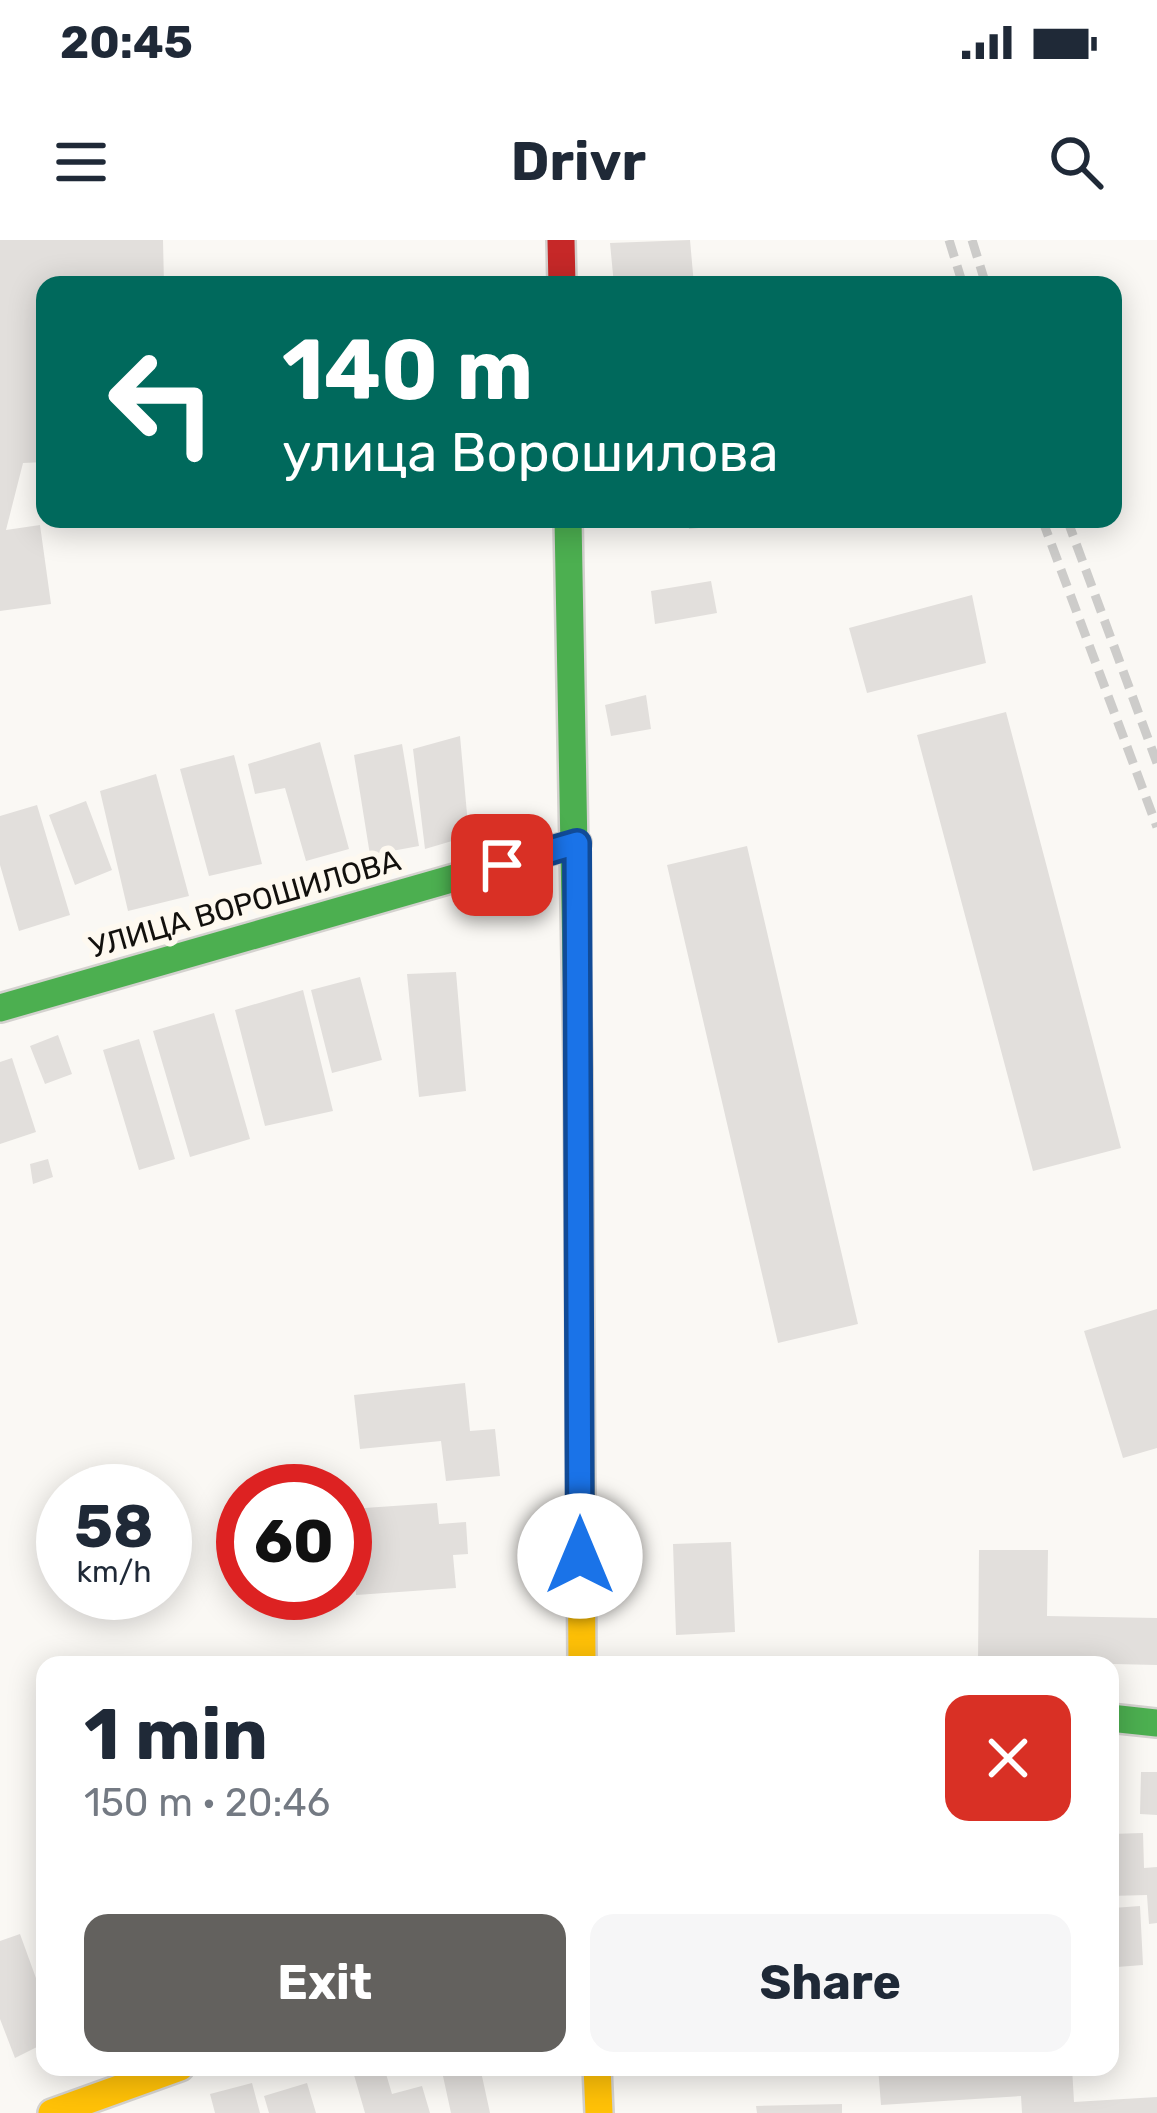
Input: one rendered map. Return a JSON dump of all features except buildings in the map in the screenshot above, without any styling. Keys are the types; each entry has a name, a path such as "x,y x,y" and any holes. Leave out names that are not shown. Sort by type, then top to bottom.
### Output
{"main road":[{"path":"561,240 562,276"},
{"path":"568,528 577,843 582,1656"},
{"name":"УЛИЦА ВОРОШИЛОВА","path":"0,1008 577,843"},
{"path":"1119,1719 1157,1723"},
{"path":"52,2113 155,2076"},
{"path":"597,2076 599,2113"}],"railway":[{"path":"949,240 960,276"},
{"path":"972,240 983,276"},
{"path":"1045,528 1157,827"},
{"path":"1070,528 1157,763"}],"traffic: fast":[{"path":"568,528 578,1071"},
{"path":"0,1008 577,843"},
{"path":"1119,1719 1157,1723"}],"traffic: slow":[{"path":"578,1071 582,1656"},
{"path":"52,2113 155,2076"},
{"path":"597,2076 599,2113"}],"traffic: jam":[{"path":"561,240 562,276"}],"route":[{"path":"502,865 577,843 580,1556"}]}
